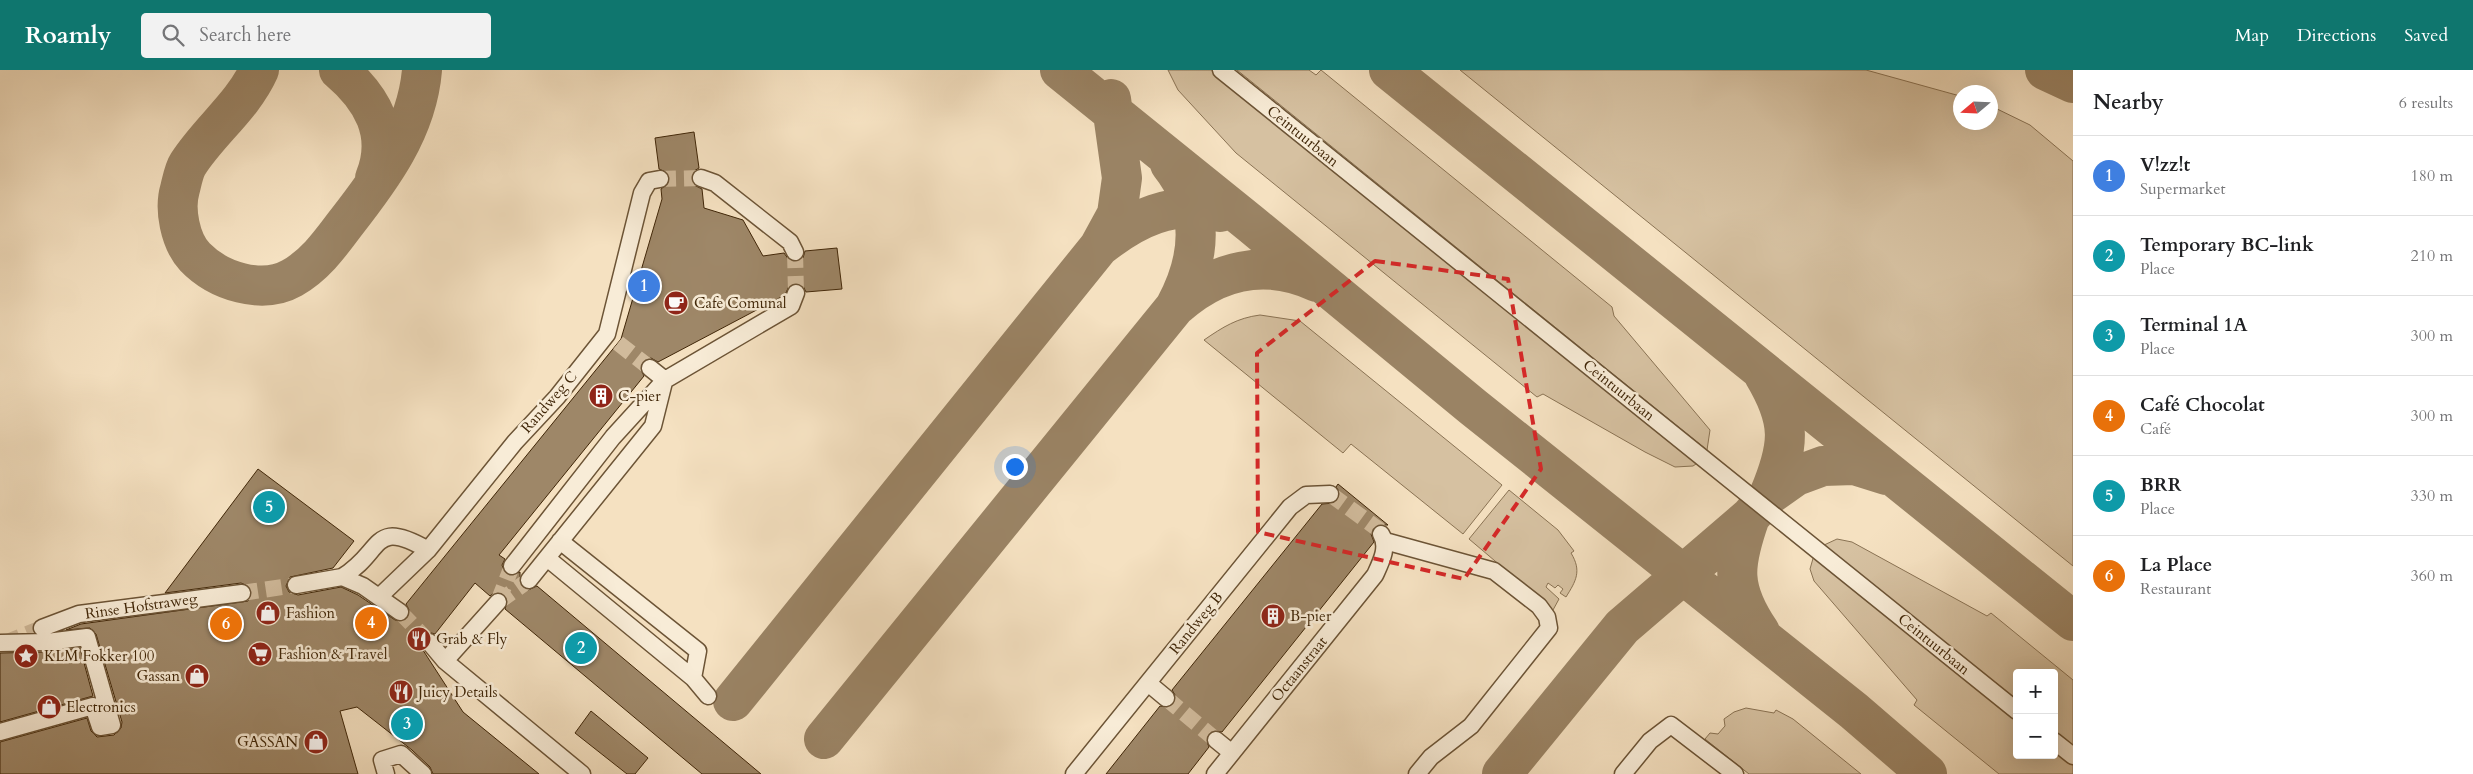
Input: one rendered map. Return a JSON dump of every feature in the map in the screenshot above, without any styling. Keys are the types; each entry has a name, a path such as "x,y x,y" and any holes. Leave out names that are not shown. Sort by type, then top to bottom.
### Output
{"street":[{"name":"Ceintuurbaan","path":"1221,70 2013,707"},
{"path":"701,178 715,183 790,242 795,252"},
{"name":"Randweg C","path":"379,597 428,550 515,442 612,338 642,193 650,181 660,179"},
{"path":"512,566 613,437 665,380 791,306 796,293"},
{"path":"650,368 665,380"},
{"path":"529,580 653,426 665,380"},
{"name":"Randweg B","path":"1074,774 1290,507 1306,495 1330,494"},
{"path":"296,585 342,577 357,568 378,542 394,534 406,537 428,550"},
{"name":"Octaanstraat","path":"1215,774 1375,575 1382,560 1383,537 1494,571 1539,606 1547,617 1549,628 1471,726 1432,757 1417,774"},
{"path":"560,541 698,651 692,678"},
{"path":"546,558 692,678 708,696"},
{"path":"342,577 379,597 400,612"},
{"path":"594,597 607,579"},
{"name":"Rinse Hofstraweg","path":"42,628 79,614 242,593"},
{"path":"445,662 498,602"},
{"path":"640,634 654,616"},
{"path":"0,643 47,642 88,636 112,725 100,727 92,706 0,732"},
{"path":"429,642 445,662 582,774"},
{"path":"1148,683 1166,698"},
{"path":"1623,774 1650,742 1671,724 1735,774"},
{"path":"1216,740 1232,753"},
{"path":"2058,744 2073,756"},
{"path":"386,774 382,760 401,754 423,774"}],"highlighted area":[{"path":"1375,261 1508,279 1541,469 1464,579 1258,532 1257,353"}],"shaded area":[{"path":"1168,70 1216,70 1699,462 1693,466 1675,467 1543,394 1537,397 1236,153 1178,90"},
{"path":"1237,70 1309,70 1316,75 1321,70 1612,307 1614,316 1710,430 1707,450"},
{"path":"1460,70 1866,70 1953,94 1953,130 1998,130 1998,109 2030,125 2073,161 2073,566"},
{"path":"1260,315 1300,321 1502,485 1463,534 1351,444 1343,453 1204,340 1230,324 1244,318"},
{"path":"1509,490 1558,530 1574,551 1571,553 1577,571 1573,586 1566,597 1560,593 1563,589 1558,585 1555,588 1548,583 1546,587 1559,599 1553,610 1469,539"},
{"path":"1837,539 1852,542 1987,616 1991,613 2073,680 2073,749 2058,737 2058,669 2013,669 2013,700 1822,546"},
{"path":"1814,555 2013,716 2013,759 2058,759 2058,752 2073,764 2073,774 1999,774 1914,705 1917,700 1814,581 1810,569"},
{"path":"1746,708 1774,713 1776,710 1793,719 1861,774 1749,774 1705,739 1710,733 1718,734 1725,726 1724,719 1734,712"}],"building":[{"path":"694,132 699,168 694,171 691,179 694,185 702,189 704,208 743,220 763,256 784,253 789,260 795,262 803,258 805,251 837,248 842,289 806,292 803,286 794,283 789,286 785,295 658,362 651,358 643,361 640,367 644,376 499,555 505,559 502,565 505,574 511,576 520,572 522,587 528,590 537,586 761,774 702,774 505,609 508,599 504,594 495,592 490,596 475,583 435,634 428,632 423,634 419,644 463,712 539,774 433,774 430,767 412,750 357,707 340,711 358,774 0,774 0,742 87,718 91,731 97,737 114,735 121,728 122,722 96,634 90,628 66,630 81,624 248,601 252,592 250,587 241,583 165,593 258,469 354,541 333,568 290,577 286,586 289,592 298,595 341,587 358,595 395,620 404,621 408,618 410,612 406,604 621,339 662,199 661,189 670,182 668,173 659,169 655,138"},
{"name":"B-pier","path":"1338,484 1388,525 1377,525 1373,528 1371,534 1374,542 1222,732 1213,731 1208,734 1206,739 1209,747 1188,774 1106,774 1160,706 1169,707 1174,704 1175,695 1172,690 1322,504 1335,503 1339,499 1340,493 1336,487"},
{"path":"80,648 93,696 0,722 0,653 47,652"},
{"path":"591,711 648,758 635,774 627,774 575,733"}],"taxiway":[{"path":"259,70 235,107 188,164 178,197 178,215 182,234 195,257 216,273 228,279 254,285 280,283 292,278 308,267 334,239 372,189 405,133 419,92 422,70"},
{"path":"339,70 361,92 376,118 382,146 375,178"},
{"path":"1060,70 1473,407 1854,711 1927,774"},
{"path":"1389,70 2073,621"},
{"path":"2045,70 2073,83"},
{"path":"733,701 1099,247 1117,214 1122,178 1111,99"},
{"path":"1170,164 1182,181 1190,199 1196,234 1190,271 1175,307"},
{"path":"1099,247 1126,228 1155,214 1186,208 1220,212"},
{"path":"824,739 1175,307 1207,284 1242,272 1260,270 1279,271 1317,282"},
{"path":"1764,375 1780,407 1785,434 1781,462 1769,495"},
{"path":"1502,774 1622,627 1750,517 1769,495 1796,476 1823,466 1854,465 1886,475"},
{"path":"1750,517 1740,549 1737,576 1743,602 1760,632"}],"tunnel":[{"path":"660,179 701,178"},
{"path":"795,252 796,293"},
{"path":"618,343 650,368"},
{"path":"1330,494 1378,529 1381,534"},
{"path":"498,602 512,566"},
{"path":"498,602 529,580"},
{"path":"242,593 296,585"},
{"path":"400,612 429,642"},
{"path":"5,643 42,628"},
{"path":"1166,698 1216,740"}],"place":[{"name":"V!zz!t","path":"644,286"},
{"name":"Cafe Comunal","path":"676,303"},
{"name":"C-pier","path":"601,396"},
{"name":"BRR","path":"269,507"},
{"name":"Fashion","path":"268,613"},
{"name":"B-pier","path":"1273,616"},
{"name":"Café Chocolat","path":"371,623"},
{"name":"La Place","path":"226,624"},
{"name":"Grab & Fly","path":"419,639"},
{"name":"Temporary BC-link","path":"581,648"},
{"name":"Fashion & Travel","path":"260,654"},
{"name":"KLM Fokker 100","path":"26,656"},
{"name":"Gassan","path":"197,676"},
{"name":"Juicy Details","path":"401,692"},
{"name":"Electronics","path":"49,707"},
{"name":"Terminal 1A","path":"407,724"},
{"name":"GASSAN","path":"316,742"}]}
